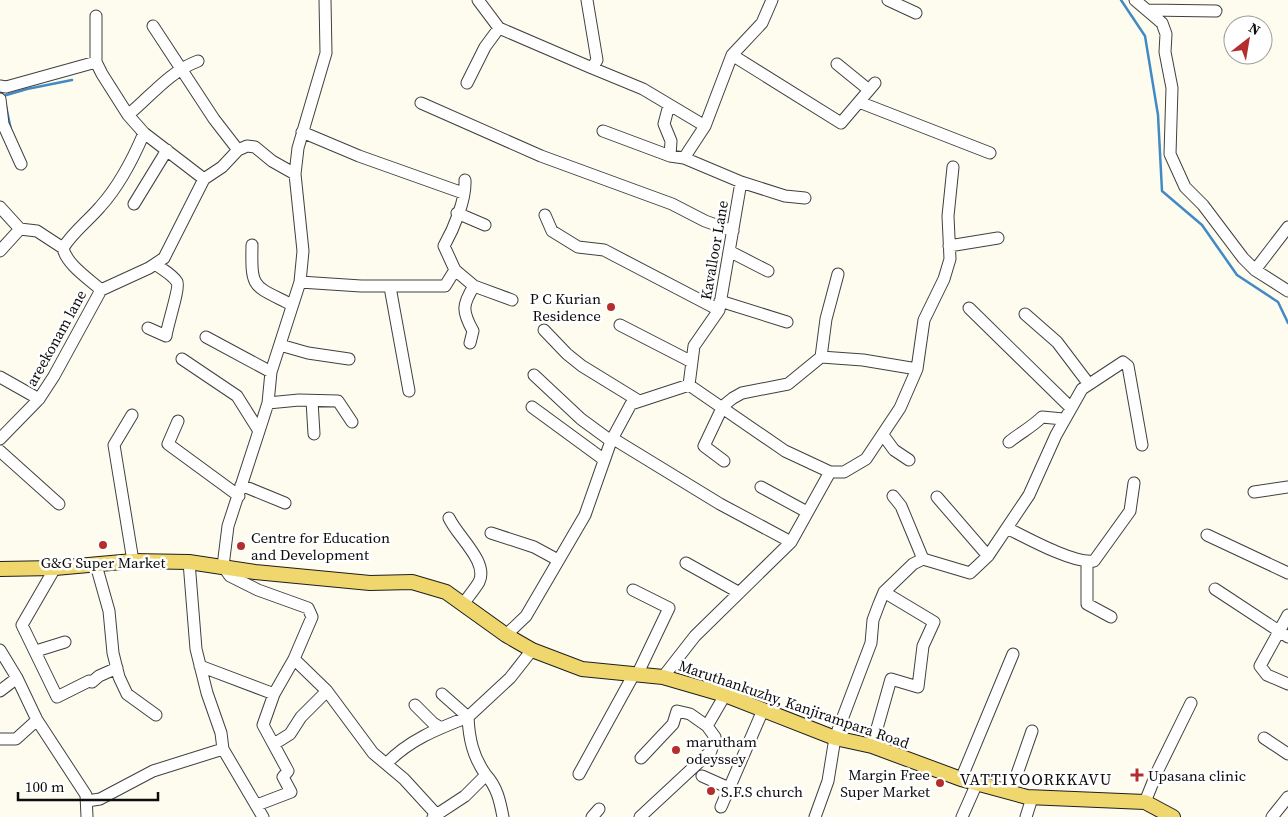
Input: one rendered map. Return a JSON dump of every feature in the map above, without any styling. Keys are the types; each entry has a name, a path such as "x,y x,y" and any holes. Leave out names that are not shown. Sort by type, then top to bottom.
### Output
{"main road":[{"name":"Maruthankuzhy, Kanjirampara Road","path":"0,569 55,568 133,561 189,562 370,583 412,582 446,592 506,635 532,650 582,669 662,678 725,695 835,738 872,746 961,778 1032,798 1145,802 1172,817"}],"street":[{"path":"257,805 291,792 283,777 288,771 263,725 274,694 294,659 312,618 308,608 258,590 230,576 223,566 228,526 268,403 271,372 300,282 303,251 295,174 302,132 326,53 325,0"},
{"path":"478,0 499,28 643,89 705,126"},
{"path":"587,0 597,60 592,68"},
{"path":"684,158 705,126 732,55 762,23 772,0"},
{"path":"888,0 916,13"},
{"path":"1135,0 1162,22 1166,34 1165,52 1172,88 1170,154 1185,186 1203,205 1255,270 1288,291"},
{"path":"1148,10 1216,11"},
{"path":"96,16 96,62 128,115 144,132 204,179"},
{"path":"153,26 214,119 238,150"},
{"path":"467,83 486,47 499,28"},
{"path":"732,55 842,123 872,86 837,64"},
{"path":"128,115 156,92 166,79 181,68 198,61"},
{"path":"0,86 6,87 96,62"},
{"path":"0,99 3,124 21,164"},
{"path":"859,102 990,153"},
{"path":"421,103 541,156 672,204 705,221 733,231"},
{"path":"669,105 664,124 671,141 670,156"},
{"name":"Kavalloor Lane","path":"603,131 670,156 684,158 742,182 719,306 694,346 689,384"},
{"path":"63,248 101,207 118,183 132,160 144,132"},
{"path":"302,132 359,156 463,193"},
{"path":"148,328 166,336 169,314 174,305 178,287 176,281 152,266 164,258 204,179 222,167 238,150 246,146 255,147 272,161 295,174"},
{"path":"134,204 167,150"},
{"path":"506,635 526,616 585,515 603,459 631,404 689,384 723,406 742,423 785,452 830,472 844,472 866,459 900,408 917,369 924,320 944,280 950,259 948,216 953,167"},
{"path":"465,180 451,234 444,246 455,270 474,286 512,300"},
{"path":"742,182 785,196 805,198"},
{"path":"0,207 20,229 37,230 63,248 64,254 69,260 101,290"},
{"path":"457,213 485,225"},
{"path":"545,215 552,231 578,247 604,250 719,306 787,322"},
{"path":"1255,270 1288,227"},
{"path":"0,251 20,229"},
{"path":"949,246 998,238"},
{"path":"252,245 251,276 253,282 261,289 292,306"},
{"path":"729,251 768,271"},
{"name":"areekonam lane","path":"0,439 39,399 54,376 101,290 152,266"},
{"path":"300,282 390,287 445,286 455,270"},
{"path":"724,461 704,446 723,406 742,393 791,383 821,357 826,319 838,274"},
{"path":"470,343 473,331 465,316 465,301 474,286"},
{"path":"390,287 409,391"},
{"path":"969,308 1070,407"},
{"path":"1025,314 1056,342 1088,383"},
{"path":"620,325 692,362"},
{"path":"544,330 567,354 582,366 639,402"},
{"path":"206,337 271,372"},
{"path":"280,345 308,353 349,360"},
{"path":"821,357 863,360 917,369"},
{"path":"182,359 237,396 259,431"},
{"path":"815,817 828,781 835,738 871,643 873,620 884,592 913,564 923,559 970,573 988,556 1029,495 1070,407 1088,383 1123,362 1128,366 1142,445"},
{"path":"534,375 581,419 612,440 720,504 791,542"},
{"path":"0,377 39,399"},
{"path":"312,401 314,434"},
{"path":"268,403 338,401 352,422"},
{"path":"532,407 603,459"},
{"path":"132,415 114,445 133,561"},
{"path":"1009,442 1026,428 1033,427 1042,417 1064,419"},
{"path":"178,421 168,444 240,490 285,503"},
{"path":"883,435 894,450 910,460"},
{"path":"0,451 59,504"},
{"path":"662,678 680,652 738,592 791,542 830,472"},
{"path":"1007,528 1045,547 1088,562 1094,561 1130,511 1134,483"},
{"path":"1254,492 1288,487"},
{"path":"761,488 807,512"},
{"path":"893,496 901,506 923,559"},
{"path":"938,497 988,556"},
{"path":"449,518 454,530 480,562 480,580 463,604"},
{"path":"491,533 534,547 558,560"},
{"path":"1207,535 1288,573"},
{"path":"189,562 196,649 206,693 221,733 223,749 263,817"},
{"path":"1088,562 1087,604 1111,617"},
{"path":"686,563 738,592"},
{"path":"96,564 109,611 117,668 127,694 156,715"},
{"path":"55,568 22,625 57,697 89,681 92,682 99,676 117,668"},
{"path":"1215,589 1284,635"},
{"path":"579,774 636,675 668,608 633,590"},
{"path":"872,746 892,679 918,687 923,646 934,622 884,592"},
{"path":"1288,615 1284,635 1260,666 1267,675 1288,684"},
{"path":"36,651 65,642"},
{"path":"0,650 17,678 37,720 87,801 87,817"},
{"path":"386,764 397,752 414,740 468,717 510,678 532,650"},
{"path":"961,778 1013,654"},
{"path":"294,659 327,691 373,753 404,779 435,816 465,796 486,775"},
{"path":"200,666 274,694"},
{"path":"0,691 17,678"},
{"path":"274,744 290,734 301,717 327,691"},
{"path":"442,694 468,717 470,741 478,764 492,781 500,800 503,817"},
{"path":"707,726 725,695"},
{"path":"1145,802 1175,733 1191,702"},
{"path":"415,705 441,728"},
{"path":"721,807 763,710"},
{"path":"640,817 711,751 715,736 707,726 690,714 677,711 673,724 641,758"},
{"path":"0,739 16,739 37,720"},
{"path":"1005,791 1017,774 1032,731"},
{"path":"1264,738 1288,754"},
{"path":"87,801 100,799 154,771 223,749"},
{"path":"702,776 730,788"},
{"path":"962,817 977,783"},
{"path":"1272,817 1288,797"},
{"path":"1026,817 1032,798"}],"waterway":[{"path":"1121,0 1145,36 1158,115 1162,191 1202,225 1237,275 1278,302 1288,323"},
{"path":"3,96 72,80"},
{"path":"6,106 11,130"}],"place":[{"name":"P C Kurian Residence","path":"611,307"},
{"name":"G&G Super Market","path":"103,545"},
{"name":"Centre for Education and Development","path":"241,546"},
{"name":"marutham odeyssey","path":"676,750"},
{"name":"Upasana clinic","path":"1137,775"},
{"name":"Margin Free Super Market","path":"940,783"},
{"name":"S.F.S church","path":"711,791"}],"district":[{"name":"VATTIYOORKKAVU","path":"1036,779"}]}
